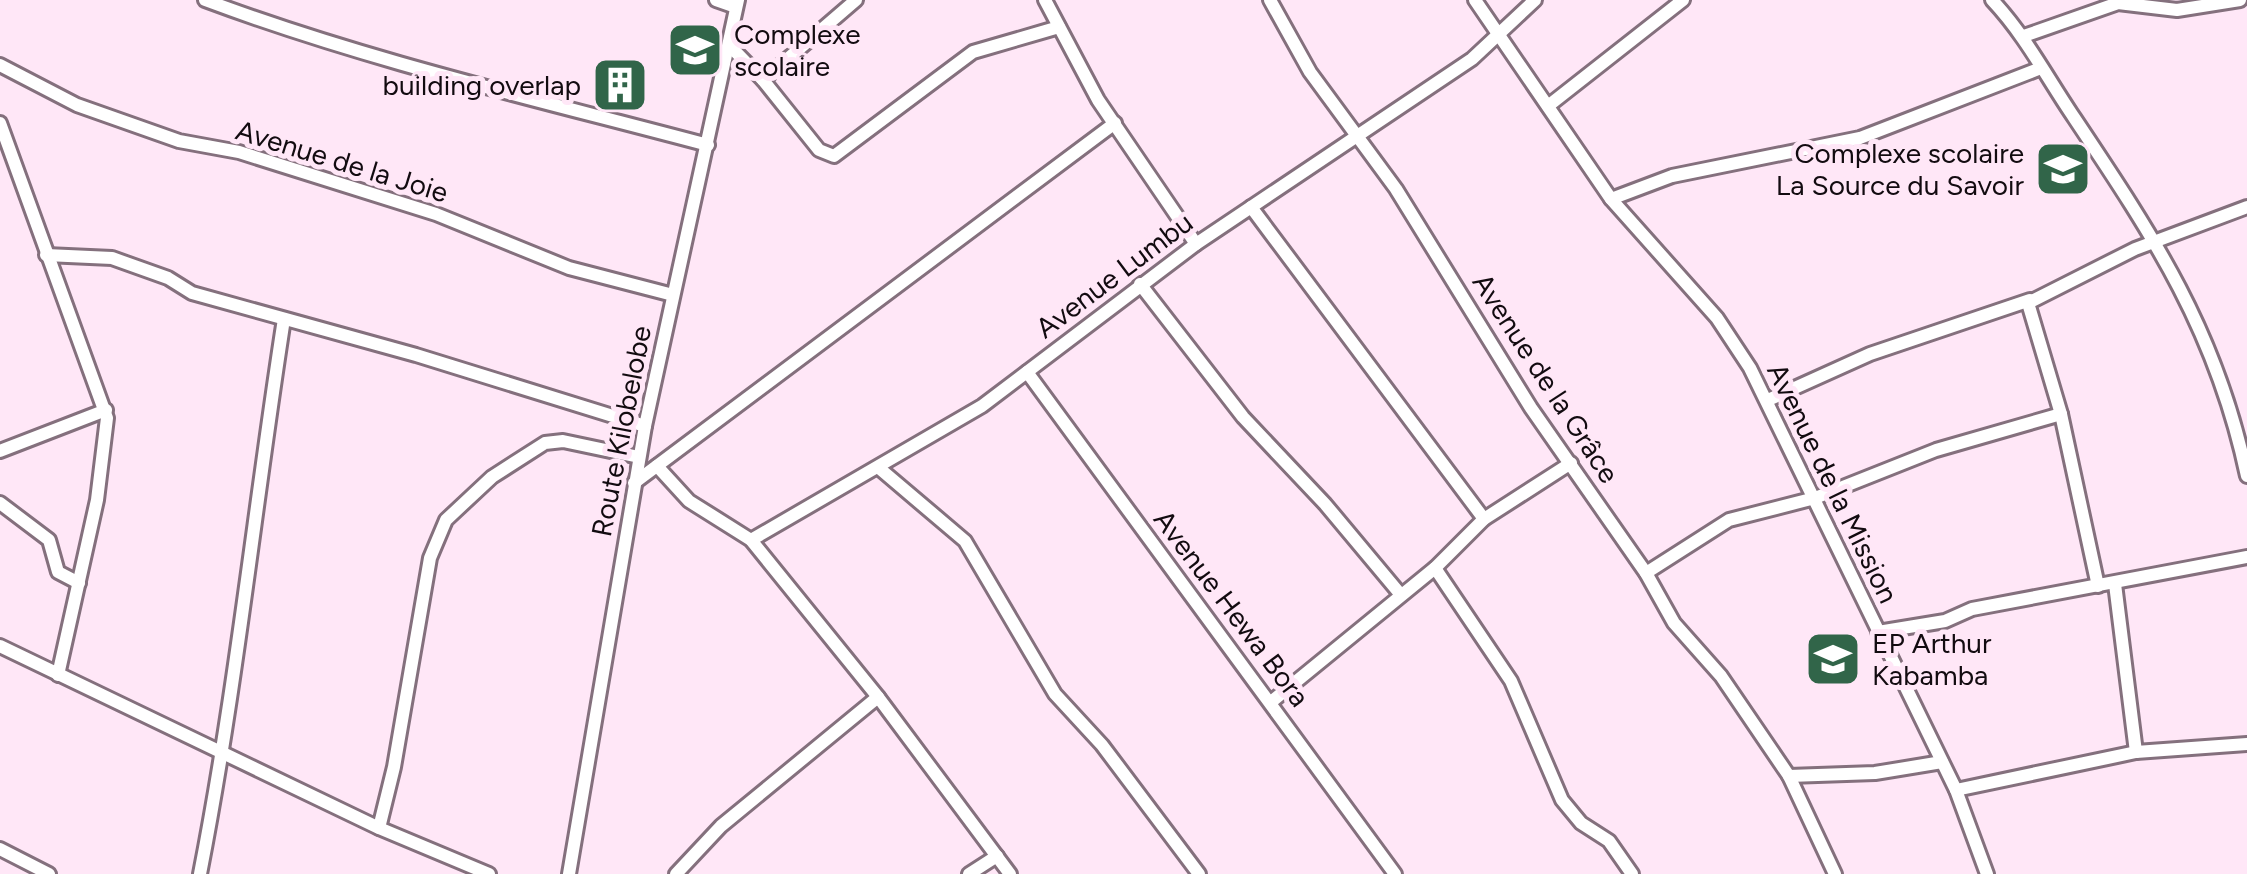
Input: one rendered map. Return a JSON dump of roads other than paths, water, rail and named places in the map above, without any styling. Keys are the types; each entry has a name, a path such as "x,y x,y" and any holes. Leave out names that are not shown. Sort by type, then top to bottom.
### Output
{"street":[{"path":"205,0 270,26 466,83 708,145"},
{"path":"716,0 737,3"},
{"path":"764,80 856,0"},
{"path":"1044,0 1115,124 1196,244"},
{"name":"Avenue de la Grâce","path":"1270,0 1310,72 1396,188 1530,408 1646,573 1674,623 1722,676 1789,776 1835,874"},
{"name":"Avenue de la Mission","path":"1475,0 1611,198 1717,318 1768,400 1956,790 1987,874"},
{"name":"Avenue Lumbu","path":"751,540 982,406 1196,244 1472,59 1535,0"},
{"path":"1548,106 1684,0"},
{"path":"1992,0 2024,36 2041,68 2157,242 2216,360 2247,476"},
{"path":"2024,36 2118,3 2177,10 2240,0"},
{"name":"Route Kilobelobe","path":"569,874 639,457 737,3"},
{"path":"729,45 764,80 819,150 834,156 973,52 1058,28"},
{"name":"Avenue de la Joie","path":"0,65 77,105 179,142 239,152 436,214 569,268 673,295"},
{"path":"1611,198 1686,173 1860,138 2041,68"},
{"path":"0,123 106,410 97,500 58,675"},
{"path":"634,483 1115,124"},
{"path":"1250,207 1431,442 1484,518"},
{"path":"1768,400 1870,354 2030,300 2157,242 2247,207"},
{"path":"46,255 105,256 168,278 192,293 645,426"},
{"path":"1140,284 1242,417 1325,504 1401,595"},
{"path":"2030,300 2028,309 2060,414 2098,586"},
{"path":"200,874 224,751 251,531 284,319"},
{"name":"Avenue Hewa Bora","path":"1027,372 1396,874"},
{"path":"0,451 106,410"},
{"path":"1646,573 1729,520 1816,498 1936,450 2060,414"},
{"path":"379,828 394,767 430,558 446,520 492,477 544,443 563,441 639,457"},
{"path":"1271,702 1434,568 1484,518 1571,464"},
{"path":"657,466 689,501 751,540 878,697 1010,874"},
{"path":"879,468 965,541 1055,694 1102,745 1199,874"},
{"path":"0,503 49,540 58,572 79,583"},
{"path":"1878,632 2247,557"},
{"path":"1434,568 1510,681 1542,763 1562,800 1581,823 1609,842 1632,874"},
{"path":"2115,584 2136,752"},
{"path":"0,646 379,828 490,874"},
{"path":"676,874 721,826 878,697"},
{"path":"1956,790 2136,752 2247,744"},
{"path":"1789,776 1875,773 1942,762"},
{"path":"0,849 49,874"},
{"path":"969,874 997,856"}],"place":[{"name":"Complexe scolaire","path":"695,50"},
{"name":"building overlap","path":"620,85"},
{"name":"Complexe scolaire La Source du Savoir","path":"2063,169"},
{"name":"EP Arthur Kabamba","path":"1833,659"}]}
